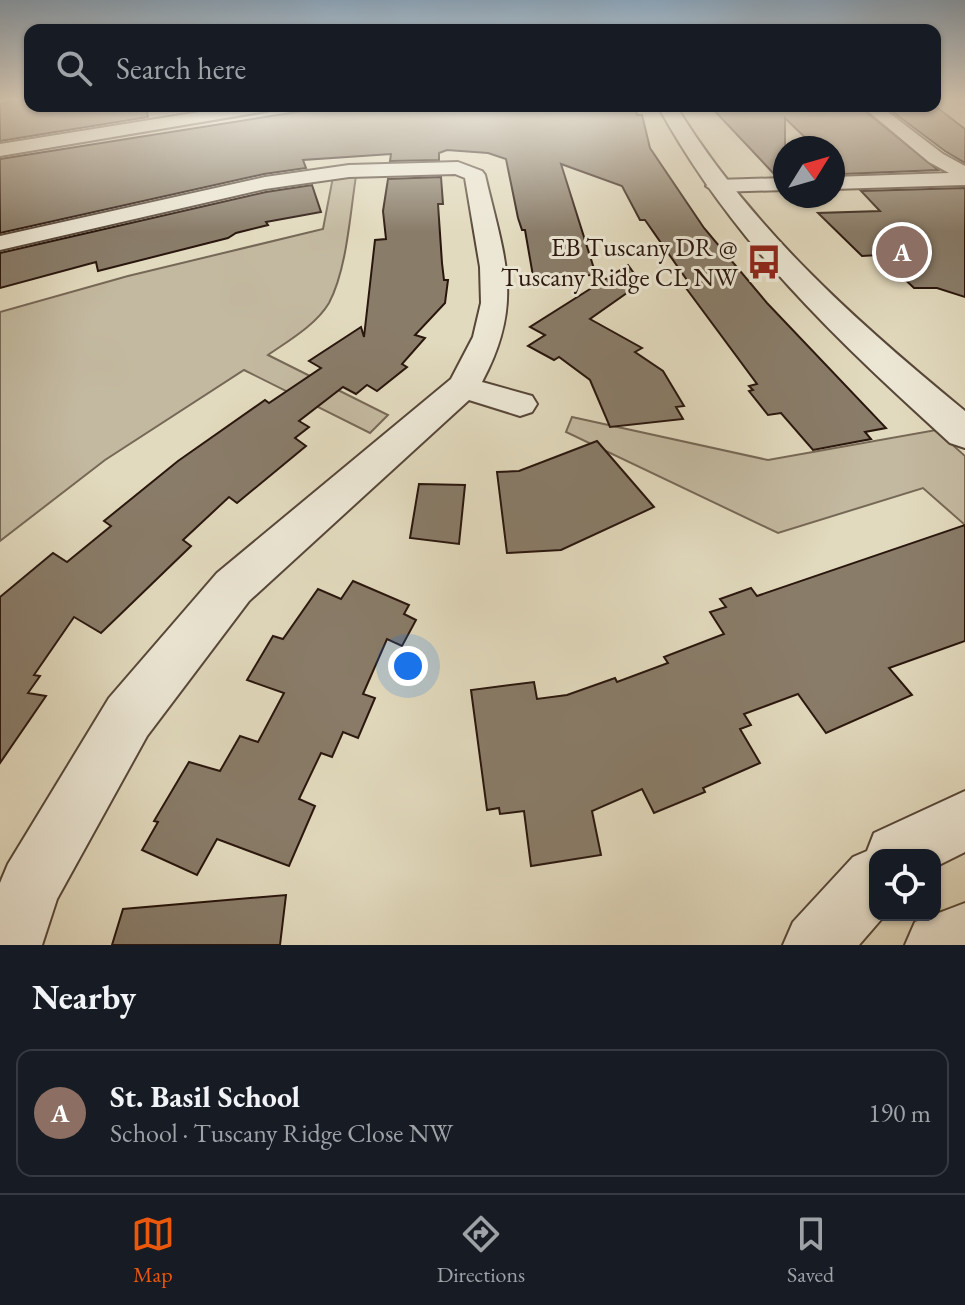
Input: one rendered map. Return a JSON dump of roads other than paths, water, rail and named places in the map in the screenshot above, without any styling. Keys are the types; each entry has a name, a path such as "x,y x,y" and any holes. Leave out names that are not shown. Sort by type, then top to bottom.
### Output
{"street":[{"path":"0,150 27,144"},
{"path":"695,144 824,303 965,433"},
{"path":"706,144 726,185 829,283 965,404"},
{"path":"918,144 965,177"},
{"path":"0,243 265,183 349,171 458,168 475,175 491,268 494,315 482,353 463,387 233,587 128,717 30,886 9,945"},
{"path":"845,182 965,177"},
{"path":"726,185 773,184"},
{"path":"463,387 520,404"},
{"path":"908,849 965,820"},
{"path":"816,945 869,886"},
{"path":"938,945 965,936"}],"place":[{"name":"St. Basil School","path":"902,252"},
{"name":"EB Tuscany DR @ Tuscany Ridge CL NW","path":"764,262"}]}
